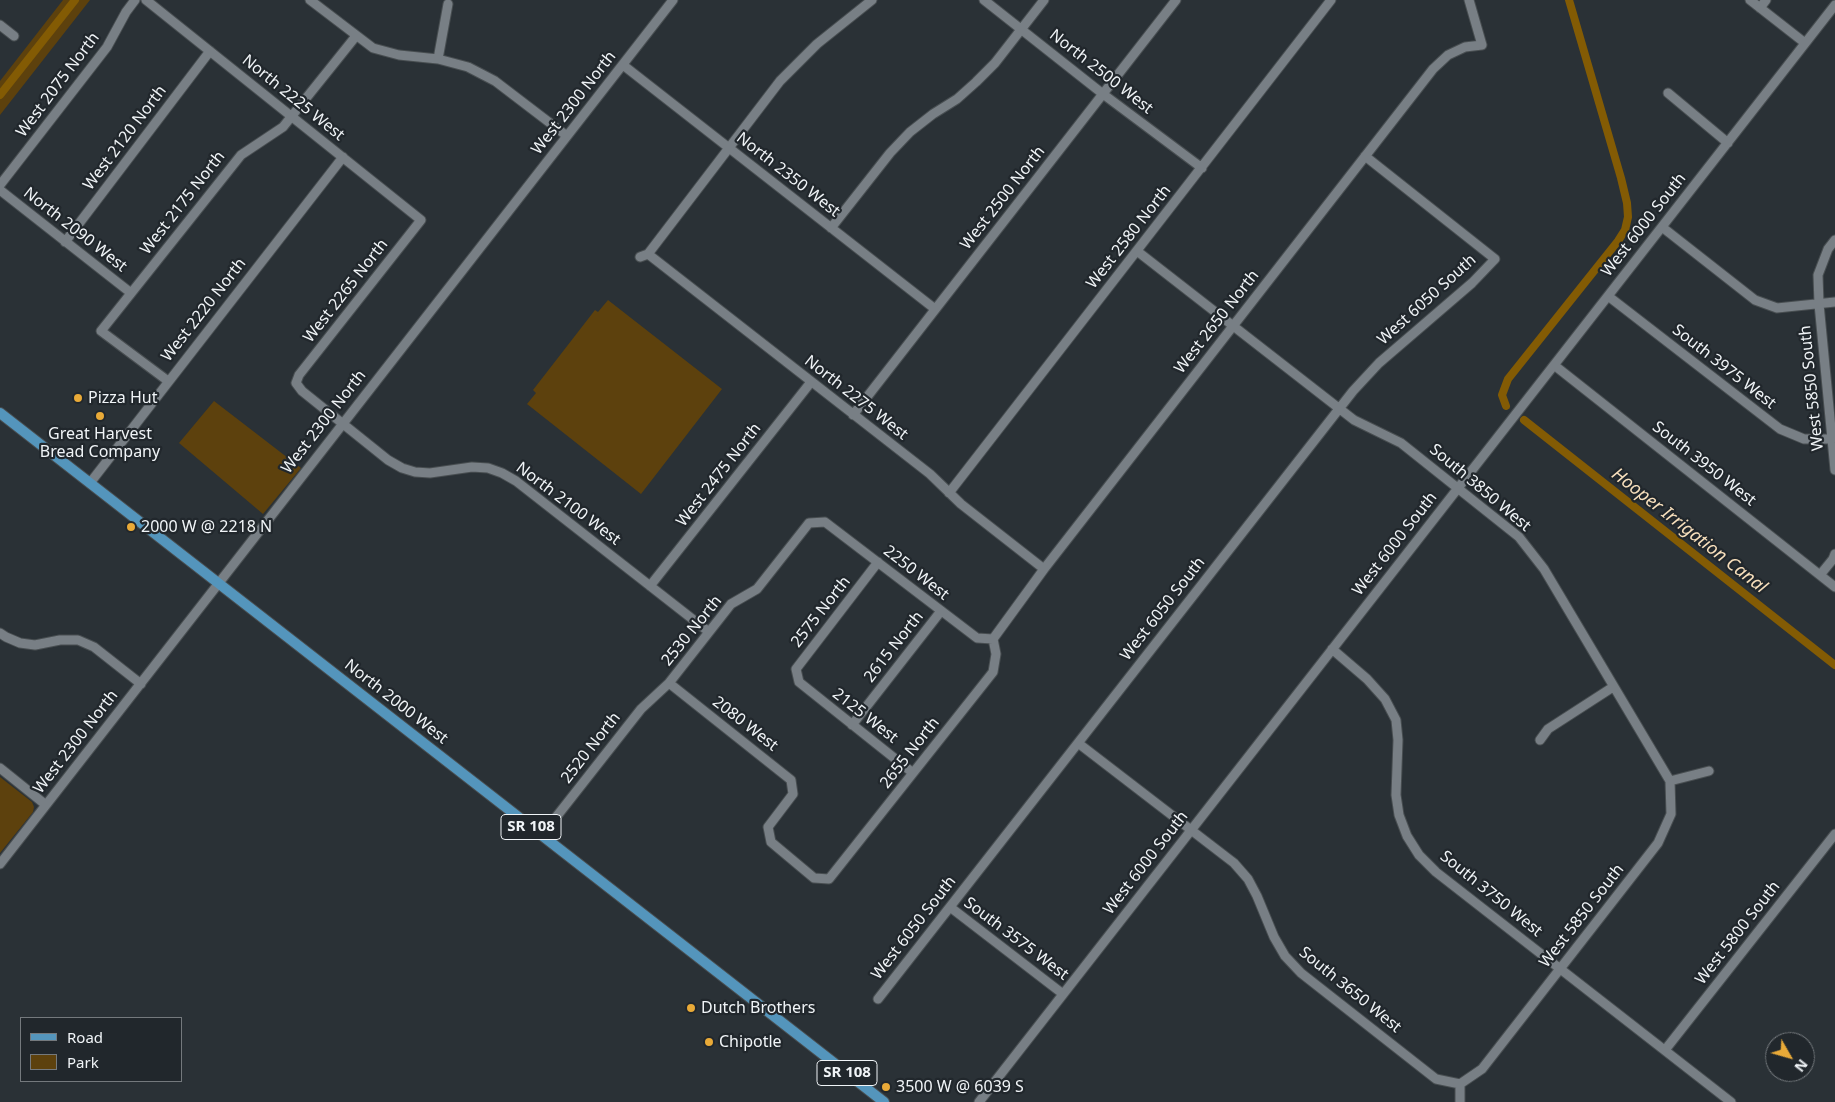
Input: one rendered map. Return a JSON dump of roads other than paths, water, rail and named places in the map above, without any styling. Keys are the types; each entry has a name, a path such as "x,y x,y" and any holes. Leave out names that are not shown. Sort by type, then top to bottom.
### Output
{"main road":[{"name":"North 2000 West","path":"0,412 884,1102"}],"street":[{"name":"West 2075 North","path":"0,185 107,47 126,12 136,0"},
{"name":"North 2225 West","path":"146,0 421,220"},
{"path":"310,0 373,48 399,56 438,59 468,67 495,81 567,136"},
{"name":"West 2300 North","path":"0,864 342,423 674,0"},
{"path":"729,148 780,81 798,61 872,0"},
{"name":"North 2500 West","path":"984,0 1103,94 1202,168"},
{"path":"831,228 890,153 910,132 933,114 957,99 976,82 995,63 1044,0"},
{"name":"West 2500 North","path":"853,415 1176,0"},
{"name":"West 2580 North","path":"949,493 1332,0"},
{"name":"West 2650 North","path":"992,639 1044,569 1433,69 1448,55 1465,47 1482,45 1469,0"},
{"path":"1750,0 1805,43"},
{"path":"1760,8 1766,0"},
{"path":"438,59 448,4"},
{"name":"West 6000 South","path":"979,1102 1835,5"},
{"path":"0,25 14,36"},
{"name":"West 2175 North","path":"168,381 101,331 240,155 283,127 356,36"},
{"name":"West 2120 North","path":"65,242 210,51"},
{"name":"North 2350 West","path":"623,65 935,309"},
{"path":"1668,93 1728,142"},
{"name":"North 2275 West","path":"729,148 644,256 930,474 949,493 1044,569"},
{"name":"West 6050 South","path":"878,999 1339,409 1378,363 1466,288 1495,259 1365,156"},
{"name":"West 2220 North","path":"90,482 343,157"},
{"name":"North 2090 West","path":"0,190 131,294"},
{"name":"West 2265 North","path":"296,383 299,375 421,220"},
{"path":"1662,227 1755,300 1777,308 1835,302"},
{"name":"West 5850 South","path":"1835,240 1828,249 1818,275 1819,304 1832,398 1832,439 1835,470"},
{"name":"South 3850 West","path":"1137,251 1339,409 1354,420 1401,443 1519,537 1539,562 1670,782"},
{"name":"South 3975 West","path":"1608,296 1780,430 1804,439 1832,439"},
{"name":"South 3950 West","path":"1554,365 1835,587"},
{"name":"West 2475 North","path":"650,586 811,382"},
{"name":"North 2100 West","path":"296,383 302,391 388,460 409,470 430,473 472,466 488,468 516,481 709,632"},
{"name":"2250 West","path":"825,522 977,638 992,639"},
{"name":"2530 North","path":"669,683 731,604 757,589 809,523 825,522"},
{"path":"1820,575 1835,554"},
{"name":"2575 North","path":"798,682 796,669 878,562"},
{"name":"2615 North","path":"852,725 941,611"},
{"path":"0,633 6,638 20,643 35,645 60,640 78,640 94,647 140,684"},
{"name":"2655 North","path":"768,827 770,842 814,878 830,879 992,672 996,654 992,639"},
{"name":"South 3750 West","path":"1332,649 1368,679 1385,699 1396,720 1398,740 1396,795 1399,815 1407,836 1419,855 1436,872 1731,1102"},
{"name":"2125 West","path":"798,682 913,773"},
{"name":"2520 North","path":"542,835 641,709 669,683"},
{"name":"2080 West","path":"669,683 791,780 793,794 768,827"},
{"path":"1540,740 1548,729 1613,687"},
{"name":"South 3650 West","path":"1078,743 1234,863 1248,879 1258,896 1274,937 1285,956 1301,973 1436,1079 1460,1084"},
{"path":"0,768 46,805"},
{"path":"1670,782 1709,771"},
{"name":"West 5850 South","path":"1460,1084 1482,1069 1658,843 1671,814 1670,782"},
{"name":"West 5800 South","path":"1665,1050 1835,834"},
{"name":"South 3575 West","path":"950,907 1064,994"},
{"path":"1460,1084 1460,1102"}],"waterway":[{"path":"0,95 75,0"},
{"name":"Hooper Irrigation Canal","path":"1506,406 1502,395 1508,379 1618,241 1625,230 1628,217 1621,178 1569,0"},
{"name":"Hooper Irrigation Canal","path":"1524,420 1835,665"}],"place":[{"name":"Pizza Hut","path":"78,398"},
{"name":"Great Harvest Bread Company","path":"100,416"},
{"name":"2000 W @ 2218 N","path":"131,527"},
{"name":"Dutch Brothers","path":"691,1008"},
{"name":"Chipotle","path":"709,1042"},
{"name":"3500 W @ 6039 S","path":"886,1087"}]}
